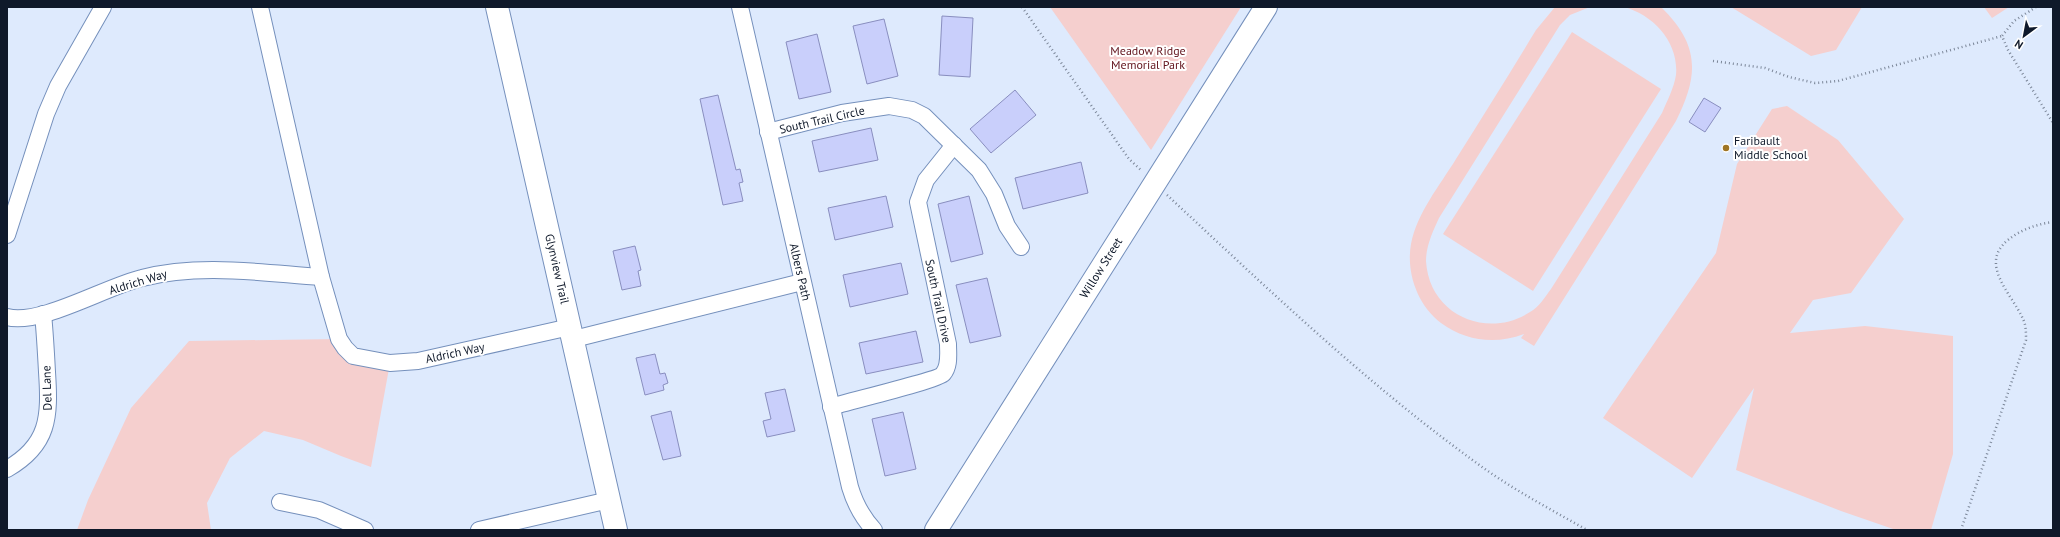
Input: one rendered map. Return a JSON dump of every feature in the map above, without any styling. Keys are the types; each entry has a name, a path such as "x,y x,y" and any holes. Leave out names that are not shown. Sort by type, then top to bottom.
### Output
{"street":[{"path":"7,235 46,114 58,86 103,7"},
{"name":"Aldrich Way","path":"260,7 321,277 339,339 353,356 390,363 418,361 572,333 802,282"},
{"name":"Glynview Trail","path":"497,7 616,530"},
{"name":"Albers Path","path":"740,7 802,282 855,503 863,518 874,530"},
{"name":"Willow Street","path":"936,530 1266,7"},
{"name":"South Trail Circle","path":"768,132 842,112 889,106 912,110 924,116 979,170 994,194 1006,226 1021,247"},
{"name":"South Trail Drive","path":"831,407 906,386 926,382 942,375 947,368 948,344 943,315 918,202 926,180 954,145"},
{"name":"Aldrich Way","path":"7,316 16,319 43,314 140,278 171,271 202,270 321,277"},
{"name":"Del Lane","path":"7,469 19,462 34,449 43,434 49,415 43,314"},
{"path":"479,530 609,500"},
{"path":"280,502 318,510 365,530"}],"path":[{"path":"1022,7 1129,159 1154,184 1340,354 1430,427 1479,464 1532,498 1587,530"},
{"path":"1713,61 1765,68 1789,77 1815,83 1838,82 2002,36 2014,21 2036,7"},
{"path":"2002,36 2008,50 2053,123"},
{"path":"1961,530 2026,340 2023,318 1998,276 1995,265 1997,254 2003,244 2012,236 2030,228 2053,222"}],"green space":[{"name":"Meadow Ridge Memorial Park","path":"1050,7 1241,7 1151,150"},
{"path":"1555,7 1590,7 1570,15 1560,25 1439,218 1432,233 1426,255 1430,280 1437,296 1449,308 1463,317 1479,322 1496,323 1513,320 1530,312 1539,305 1551,289 1662,113 1672,90 1676,75 1676,63 1673,52 1669,42 1654,24 1645,16 1624,7 1661,7 1674,21 1683,34 1689,48 1692,61 1692,75 1689,89 1676,121 1534,346 1521,338 1524,334 1492,340 1471,337 1460,334 1441,323 1425,307 1415,287 1412,277 1410,266 1411,244 1418,221 1430,200 1536,30"},
{"path":"1731,7 1862,7 1836,50 1811,56"},
{"path":"1984,7 2009,7 1992,18"},
{"path":"1572,32 1661,89 1533,291 1443,234"},
{"path":"1787,106 1838,140 1904,219 1851,293 1813,300 1790,333 1865,326 1953,336 1953,454 1931,530 1896,530 1841,511 1736,470 1754,388 1692,478 1603,418 1716,253 1737,164 1772,109"},
{"path":"339,339 345,348 390,363 371,467 303,440 264,431 230,458 207,503 211,530 77,530 88,500 131,408 189,341"}],"building":[{"path":"942,16 973,18 970,77 939,75"},
{"path":"884,19 898,76 867,84 853,26"},
{"path":"817,34 831,92 799,99 786,42"},
{"path":"1015,90 1036,115 991,153 970,129"},
{"path":"718,95 736,170 740,169 743,182 739,183 743,201 723,205 700,99"},
{"path":"1704,98 1721,108 1705,132 1689,122"},
{"path":"871,128 878,160 819,172 812,141"},
{"path":"1081,162 1088,193 1023,209 1015,178"},
{"path":"886,196 893,227 835,240 828,208"},
{"path":"969,196 983,254 951,262 938,204"},
{"path":"635,246 641,270 638,271 641,286 622,290 613,251"},
{"path":"901,263 908,294 850,307 843,275"},
{"path":"987,278 1001,336 970,343 956,285"},
{"path":"916,331 923,362 866,374 859,343"},
{"path":"655,354 660,374 665,373 668,383 663,385 664,390 645,395 636,358"},
{"path":"785,389 795,431 767,437 763,421 771,419 765,393"},
{"path":"671,411 681,456 663,460 651,416"},
{"path":"903,412 916,469 885,476 872,419"}],"place":[{"name":"Faribault Middle School","path":"1726,148"}]}
